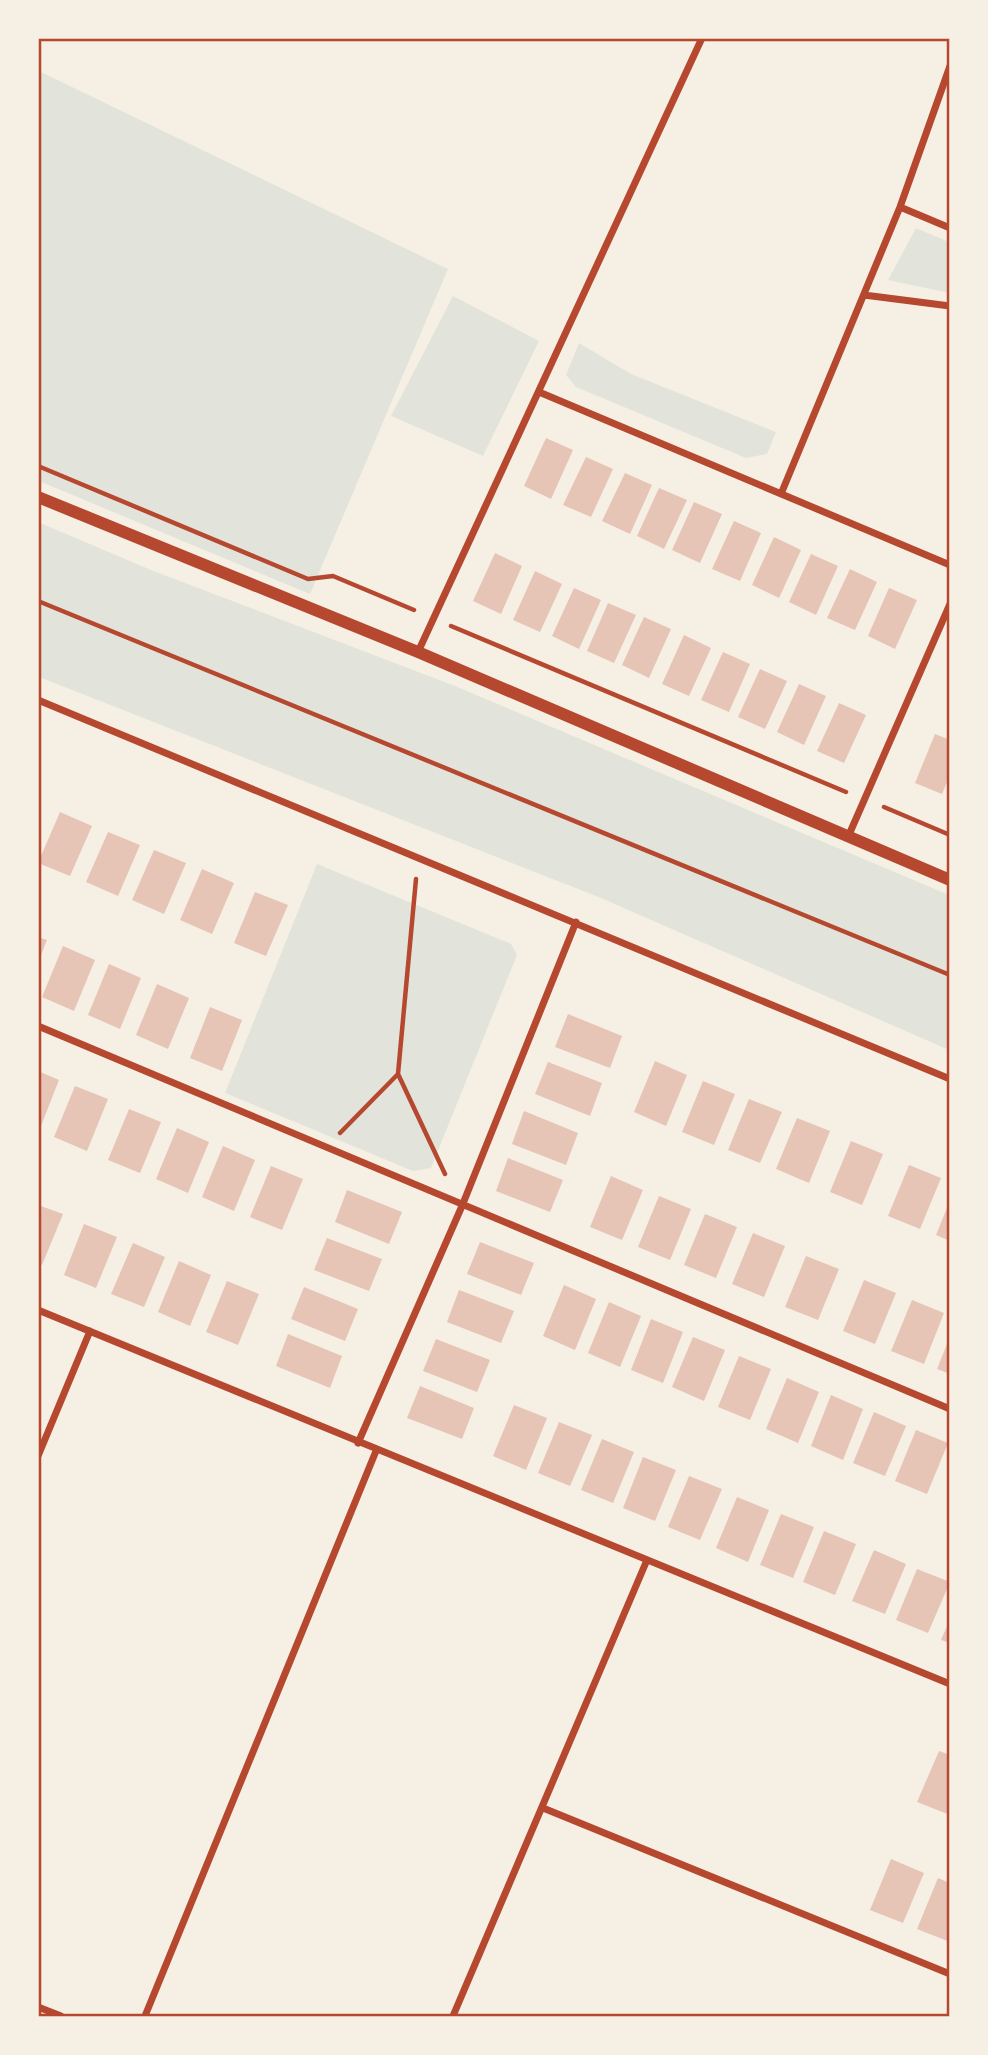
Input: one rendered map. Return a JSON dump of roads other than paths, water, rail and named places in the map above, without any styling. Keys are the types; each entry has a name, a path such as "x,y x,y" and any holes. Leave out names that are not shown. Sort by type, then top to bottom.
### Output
{"street":[{"path":"418,652 702,38"},
{"path":"780,494 900,207 950,65"},
{"path":"900,207 950,228"},
{"path":"864,295 950,306"},
{"path":"539,393 950,565"},
{"path":"38,497 418,652 950,880"},
{"path":"847,838 950,604"},
{"path":"38,700 950,1079"},
{"path":"358,1443 461,1206 576,922"},
{"path":"38,1026 461,1206 950,1409"},
{"path":"38,1310 950,1685"},
{"path":"38,1456 90,1331"},
{"path":"145,2017 376,1451"},
{"path":"453,2017 647,1560"},
{"path":"543,1808 950,1975"},
{"path":"38,2007 61,2017"}]}
